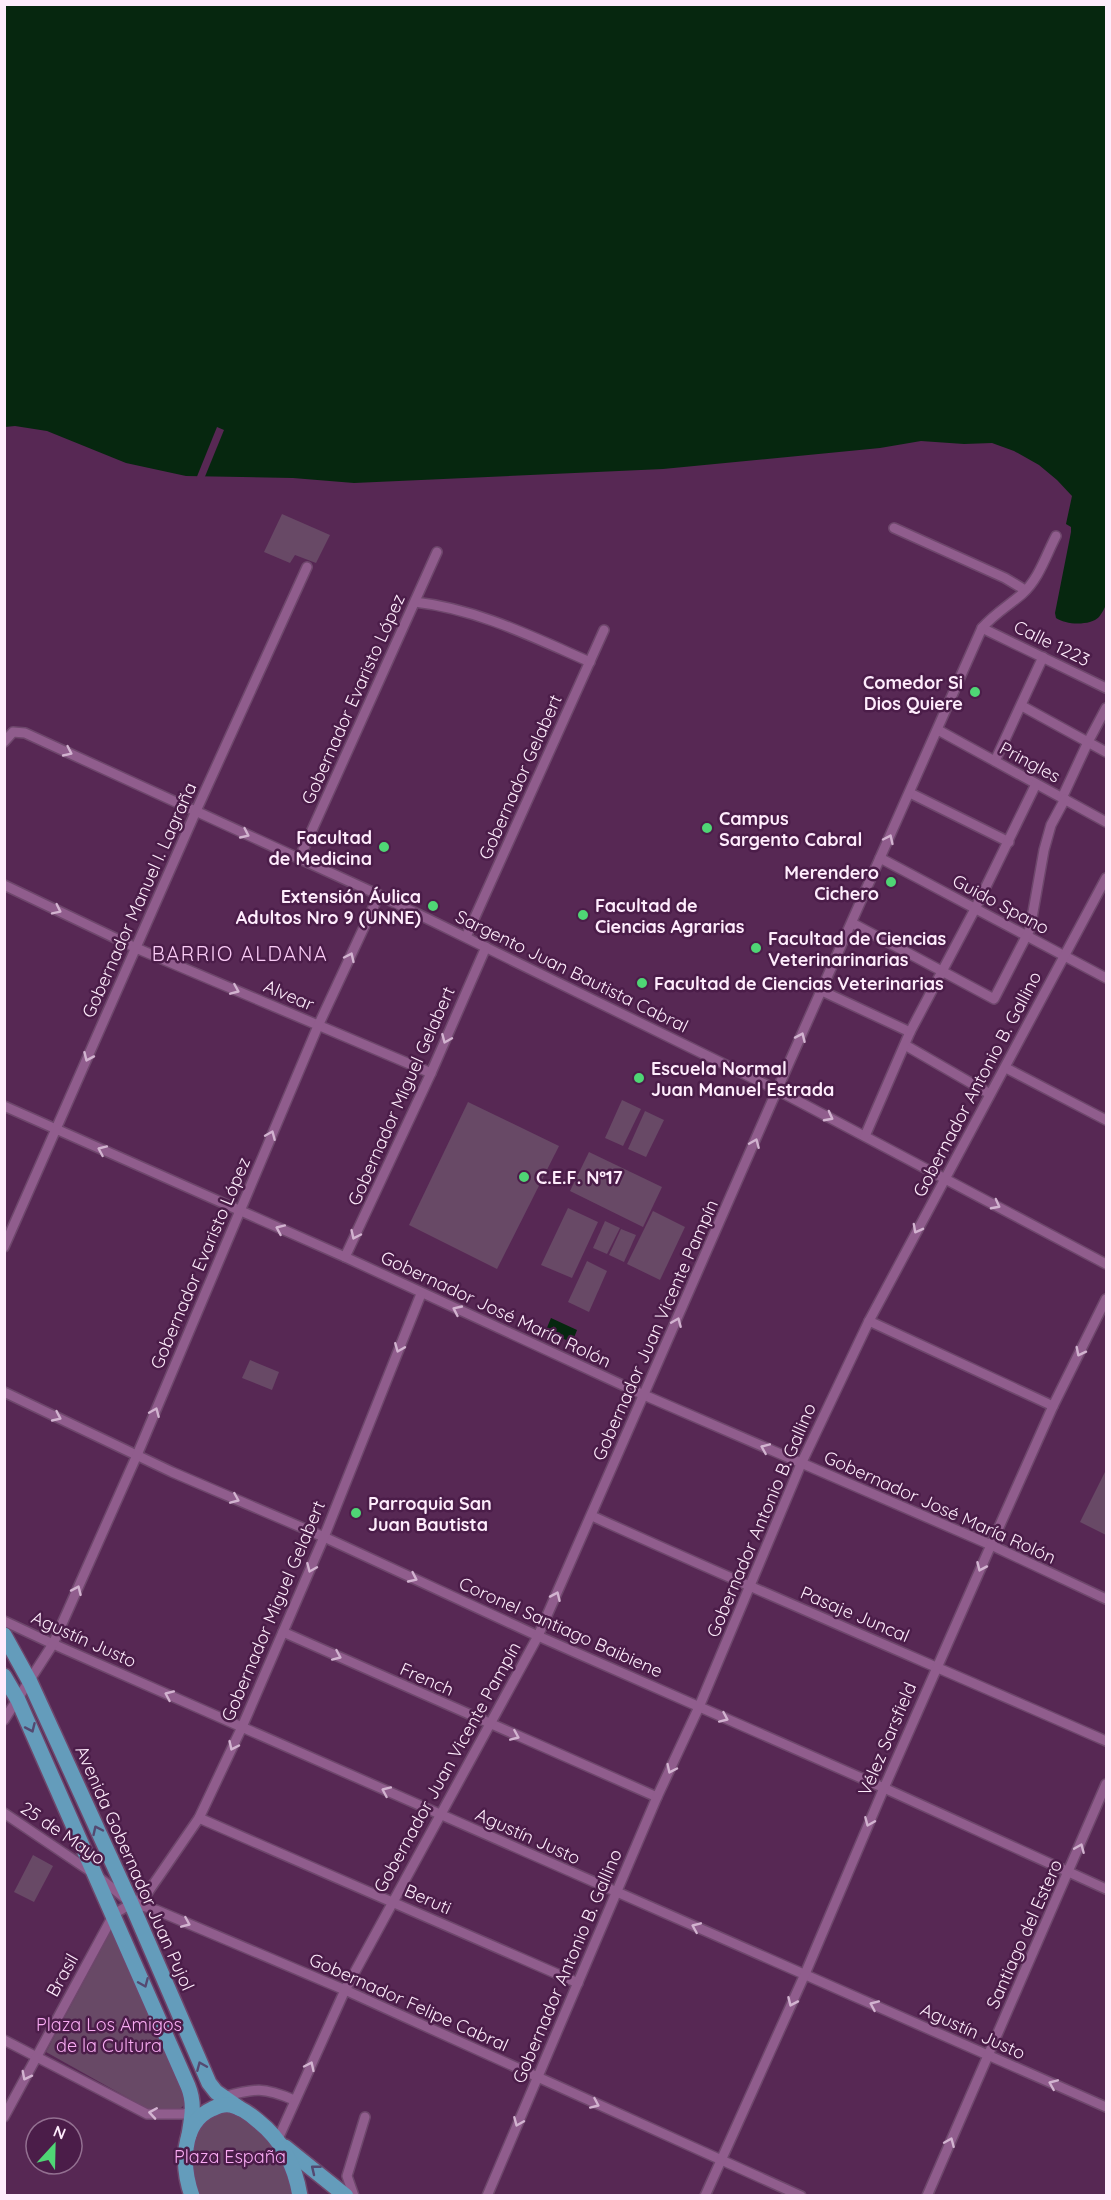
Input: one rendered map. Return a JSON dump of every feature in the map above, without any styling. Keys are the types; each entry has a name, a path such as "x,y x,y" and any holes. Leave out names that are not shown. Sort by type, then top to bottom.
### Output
{"main road":[{"name":"Avenida Gobernador Juan Pujol","path":"4,1635 30,1682 131,1903 209,2083 223,2097 252,2116 346,2196"},
{"name":"Avenida Gobernador Juan Pujol","path":"4,1676 18,1700 114,1914 192,2096 194,2109 185,2152 186,2171 192,2196"},
{"path":"189,2135 196,2122 210,2110 222,2105 239,2108"},
{"path":"280,2142 291,2164 300,2196"}],"street":[{"path":"894,528 1005,578 1025,591"},
{"name":"Gobernador Juan Vicente Pampín","path":"280,2142 294,2100 345,1990 538,1636 982,628 993,615 1025,591 1034,581 1056,536"},
{"name":"Gobernador Evaristo López","path":"299,859 437,552"},
{"name":"Gobernador Manuel I. Lagraña","path":"4,1247 196,811 307,567"},
{"path":"415,602 446,605 506,625 590,662"},
{"name":"Calle 1223","path":"982,628 1107,688"},
{"name":"Gobernador Gelabert","path":"466,937 604,630"},
{"path":"995,761 1043,657"},
{"path":"1022,706 1107,752"},
{"path":"852,923 994,999 1030,929 1044,850 1051,825 1088,742 1107,708"},
{"name":"Pringles","path":"938,730 1107,822"},
{"name":"Sargento Juan Bautista Cabral","path":"4,742 13,732 25,733 378,895 777,1090 1107,1264"},
{"path":"865,1136 910,1032 943,972 1036,784"},
{"path":"910,793 1009,842"},
{"name":"Guido Spano","path":"880,858 1107,978"},
{"name":"Gobernador Antonio B. Gallino","path":"487,2196 657,1797 699,1707 801,1464 869,1321 1107,878"},
{"name":"Alvear","path":"4,885 136,948 431,1073"},
{"name":"Gobernador Evaristo López","path":"4,1720 53,1644 137,1455 318,1026 378,895"},
{"name":"Gobernador Miguel Gelabert","path":"345,1257 431,1073 486,947"},
{"path":"822,991 910,1032"},
{"path":"905,1046 990,1094"},
{"path":"1005,1068 1107,1120"},
{"name":"Gobernador José María Rolón","path":"4,1106 345,1257 644,1395 990,1545 1107,1599"},
{"name":"Gobernador Miguel Gelabert","path":"114,1914 146,1895 199,1818 242,1727 324,1537 421,1294"},
{"name":"Vélez Sarsfield","path":"705,2196 805,1974 990,1545 1053,1406 1107,1299"},
{"path":"869,1321 1053,1406"},
{"name":"Coronel Santiago Baibiene","path":"4,1392 137,1455 324,1537 538,1636 1107,1889"},
{"name":"Pasaje Juncal","path":"592,1516 750,1588 936,1666 1107,1742"},
{"name":"Agustín Justo","path":"4,1620 53,1644 440,1815 1107,2107"},
{"name":"French","path":"283,1632 657,1797"},
{"name":"Santiago del Estero","path":"927,2196 1107,1784"},
{"name":"25 de Mayo","path":"4,1813 96,1875 131,1903"},
{"name":"Beruti","path":"199,1818 578,1983"},
{"name":"Gobernador Felipe Cabral","path":"131,1903 156,1910 345,1990 801,2196"},
{"name":"Brasil","path":"4,2116 114,1914"},
{"path":"4,2040 147,2114 184,2114 194,2109 210,2110"},
{"path":"223,2097 261,2089 277,2092 294,2100"},
{"path":"354,2196 347,2176 365,2117"}],"green space":[{"path":"282,514 330,535 316,563 295,555 290,563 264,552"},
{"path":"622,1100 641,1109 623,1146 605,1138"},
{"path":"468,1102 559,1146 497,1269 409,1225"},
{"path":"645,1111 664,1120 646,1157 628,1149"},
{"path":"589,1152 662,1187 643,1227 570,1191"},
{"path":"568,1208 598,1222 572,1278 541,1265"},
{"path":"653,1211 685,1227 660,1280 627,1264"},
{"path":"605,1221 620,1228 607,1254 593,1248"},
{"path":"621,1229 636,1235 624,1262 609,1255"},
{"path":"587,1261 607,1271 589,1312 568,1302"},
{"path":"250,1360 279,1372 272,1390 242,1378"},
{"path":"1106,1470 1106,1535 1080,1522"},
{"path":"33,1855 53,1866 34,1902 14,1892"},
{"name":"Plaza Los Amigos de la Cultura","path":"113,1927 185,2091 185,2104 181,2108 153,2110 146,2108 46,2052"},
{"name":"Plaza España","path":"222,2112 246,2120 268,2137 281,2156 295,2196 197,2196 192,2169 194,2140 203,2122"}],"shaded area":[{"path":"5,5 1106,5 1106,604 1103,611 1095,620 1078,624 1056,618 1055,613 1071,532 1071,527 1066,524 1072,496 1039,465 1014,451 992,443 921,441 880,448 663,469 354,483 293,478 186,476 126,463 47,431 15,426 5,427"},
{"path":"551,1318 577,1330 572,1343 546,1330"}],"pier":[{"path":"217,427 224,430 204,479 196,479"}],"place":[{"name":"Comedor Si Dios Quiere","path":"975,692"},
{"name":"Campus Sargento Cabral","path":"707,828"},
{"name":"Facultad de Medicina","path":"384,847"},
{"name":"Merendero Cichero","path":"891,882"},
{"name":"Extensión Áulica Adultos Nro 9 (UNNE)","path":"433,906"},
{"name":"Facultad de Ciencias Agrarias","path":"583,915"},
{"name":"Facultad de Ciencias Veterinarinarias","path":"756,948"},
{"name":"Facultad de Ciencias Veterinarias","path":"642,983"},
{"name":"Escuela Normal Juan Manuel Estrada","path":"639,1078"},
{"name":"C.E.F. Nº17","path":"524,1177"},
{"name":"Parroquia San Juan Bautista","path":"356,1513"}],"district":[{"name":"BARRIO ALDANA","path":"240,953"}]}
